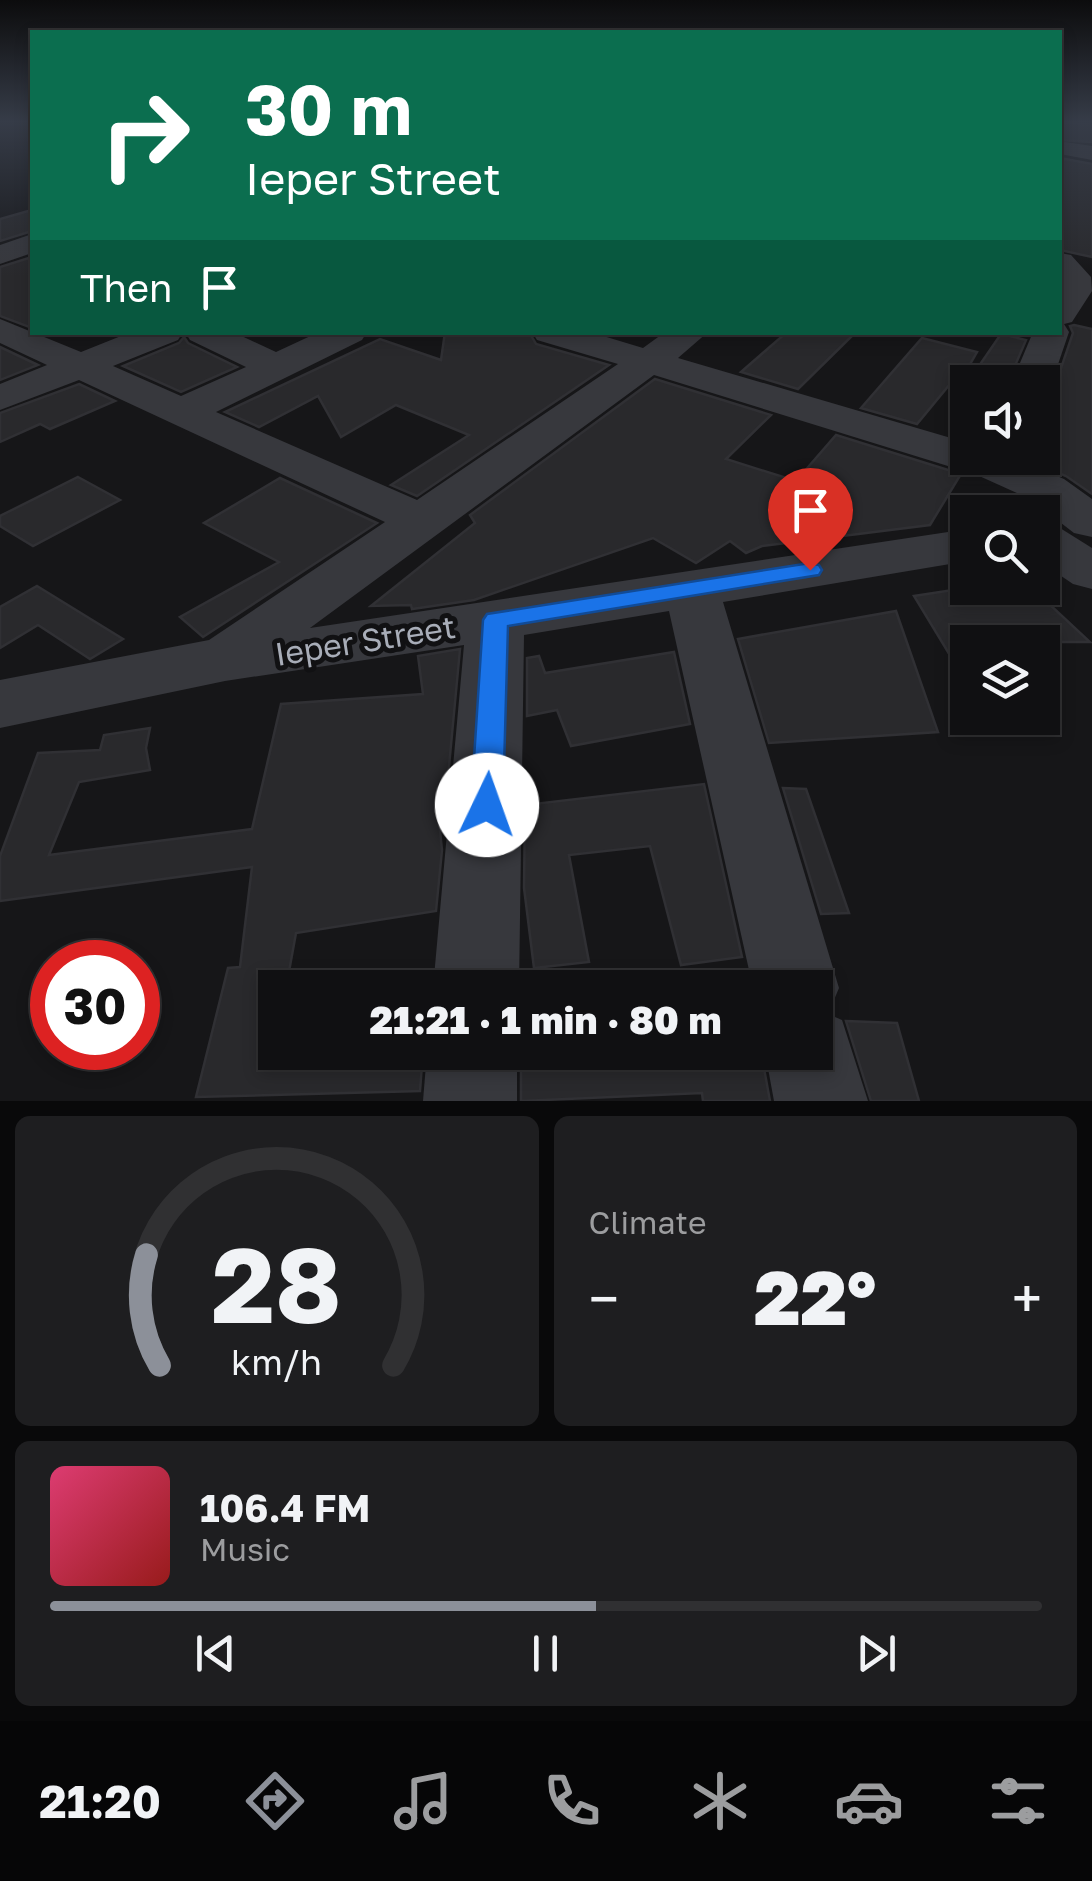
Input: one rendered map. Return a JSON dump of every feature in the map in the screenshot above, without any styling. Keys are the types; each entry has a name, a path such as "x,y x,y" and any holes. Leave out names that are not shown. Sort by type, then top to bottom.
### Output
{"street":[{"path":"0,255 28,227"},
{"path":"1062,264 1080,284 1065,317"},
{"path":"0,330 420,520"},
{"path":"0,398 158,335"},
{"path":"209,335 277,367"},
{"path":"182,412 343,335"},
{"path":"560,335 950,448"},
{"path":"225,659 686,335"},
{"path":"1041,365 1056,335"},
{"path":"1020,475 1092,523"},
{"path":"1060,531 1092,523"},
{"name":"Ieper Street","path":"0,704 225,659 273,656 950,548"},
{"path":"1060,549 1092,572"},
{"path":"692,589 791,970"},
{"path":"477,970 496,620"},
{"path":"470,1101 471,1070"},
{"path":"814,1070 821,1101"}],"building":[{"path":"1062,173 1092,173 1092,257 1062,250"},
{"path":"30,211 30,232 0,241 0,219"},
{"path":"30,258 30,327 0,316 0,267"},
{"path":"1070,326 1092,329 1092,494 1060,474 1060,371 1073,333"},
{"path":"445,335 531,335 536,344 609,365 417,496 391,485 469,435 396,405 341,437 318,396 259,427 225,412 380,339 441,360"},
{"path":"784,335 853,335 798,389 741,372"},
{"path":"1000,335 1026,340 1015,365 980,365"},
{"path":"184,337 188,343 237,367 181,392 123,366 179,343"},
{"path":"922,338 977,352 970,365 950,365 950,384 917,424 861,408"},
{"path":"0,347 38,365 0,380"},
{"path":"655,379 771,415 726,459 796,481 836,435 950,471 950,475 960,475 930,525 762,546 746,553 730,541 696,563 653,538 474,600 412,609 411,605 371,606 475,523 470,515"},
{"path":"79,384 115,401 50,429 40,424 0,442 0,413"},
{"path":"78,477 120,500 33,546 0,526 0,516"},
{"path":"280,478 377,523 203,637 180,617 279,562 204,523"},
{"path":"37,586 123,639 90,659 38,625 0,648 0,607"},
{"path":"950,590 950,605 1050,605 1090,642 1060,642 1060,625 950,625 950,655 914,596"},
{"path":"896,611 938,732 769,743 738,639"},
{"path":"460,649 445,809 438,811 442,850 436,911 296,933 289,970 258,970 258,1070 422,1070 420,1091 196,1097 228,968 240,967 252,867 0,901 0,856 38,753 100,750 104,735 150,728 146,748 150,770 79,782 49,855 252,829 281,704 423,694 418,656"},
{"path":"674,652 690,724 571,746 557,710 527,716 527,658 539,656 545,673"},
{"path":"704,784 742,957 681,965 650,846 569,855 589,962 534,968 524,888 525,805"},
{"path":"783,788 806,789 849,913 821,914"},
{"path":"846,1021 897,1023 919,1101 871,1101"},
{"path":"521,1070 764,1070 770,1101 703,1101 702,1093 521,1101"}],"route":[{"path":"487,805 496,620 810,570"}]}
